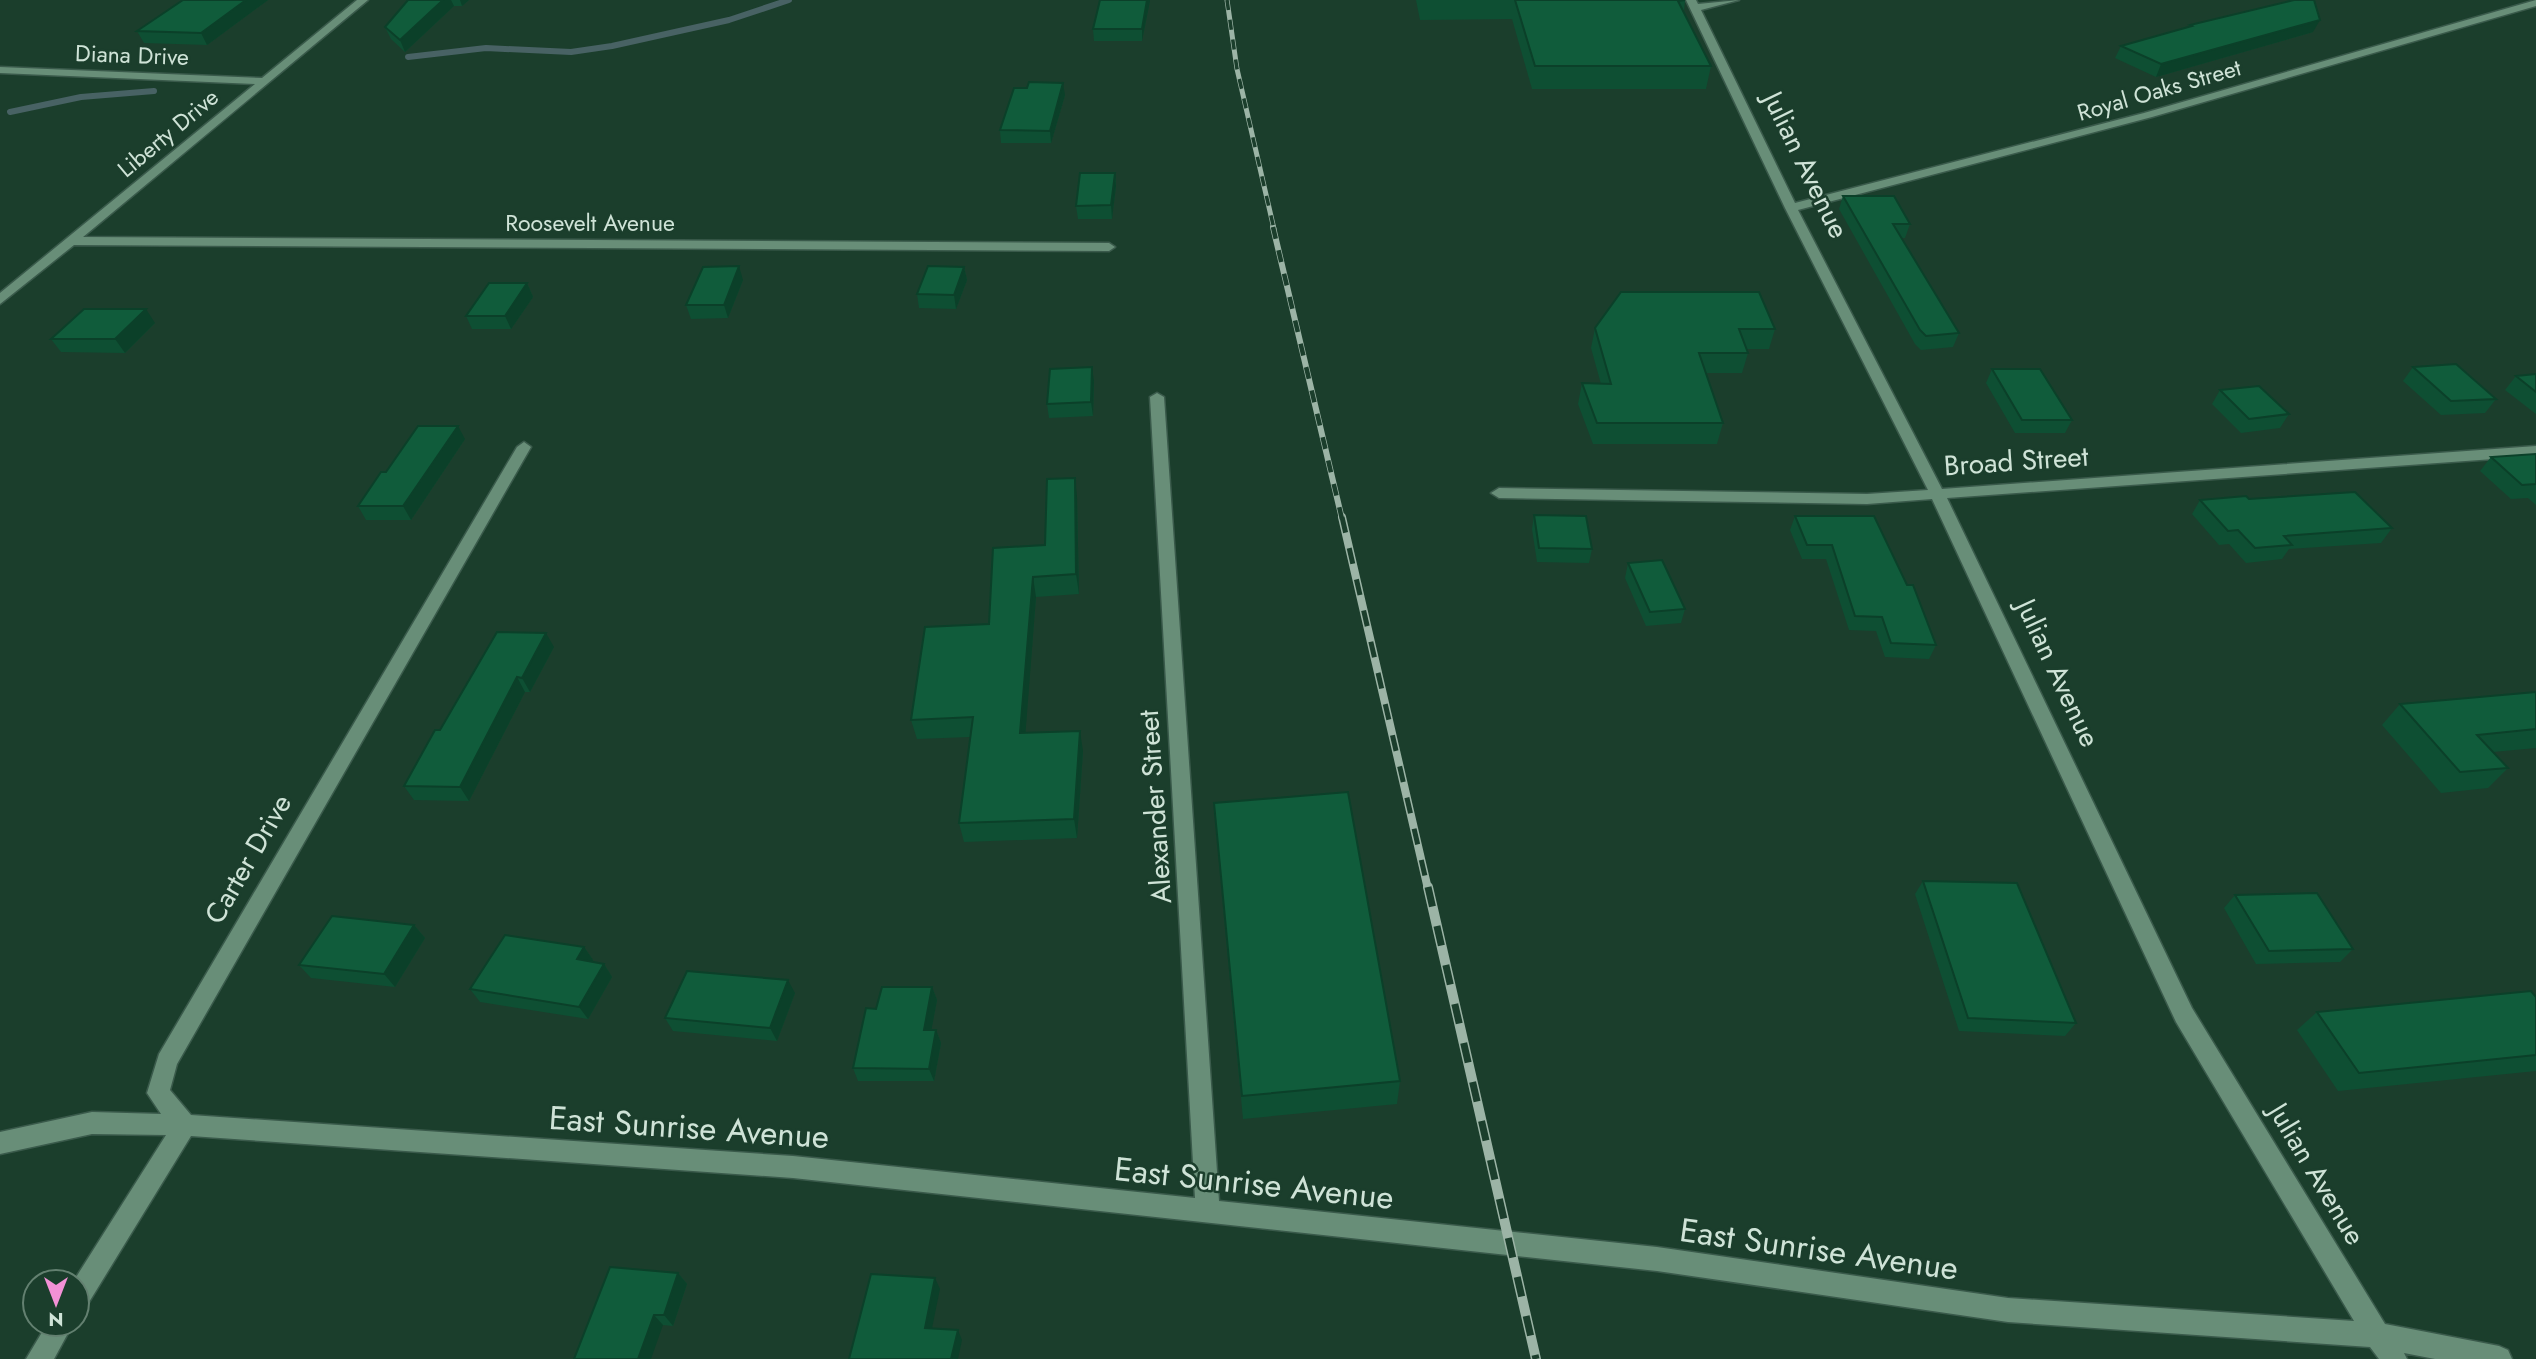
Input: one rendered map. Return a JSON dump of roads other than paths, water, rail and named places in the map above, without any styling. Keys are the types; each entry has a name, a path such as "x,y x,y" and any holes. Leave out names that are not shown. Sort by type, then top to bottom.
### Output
{"street":[{"name":"Liberty Drive","path":"0,300 363,0"},
{"path":"1693,4 1734,0"},
{"name":"Royal Oaks Street","path":"1791,208 2135,119 2536,3"},
{"name":"Julian Avenue","path":"1693,4 1791,208 1937,493 2184,1016 2394,1359"},
{"name":"Diana Drive","path":"0,71 263,81"},
{"name":"Roosevelt Avenue","path":"70,241 1109,247"},
{"name":"Alexander Street","path":"1157,397 1208,1212"},
{"name":"Carter Drive","path":"185,1125 158,1093 167,1061 524,447"},
{"name":"Broad Street","path":"1499,493 1867,499 2536,451"},
{"name":"East Sunrise Avenue","path":"0,1143 92,1123 185,1125 793,1167 1657,1258 2008,1310 2377,1335 2499,1359"},
{"path":"91,1276 185,1125"},
{"path":"39,1359 52,1338"}],"waterway":[{"path":"408,57 486,48 571,52 612,46 729,20 789,0"},
{"path":"10,112 81,97 154,91"}],"railway":[{"path":"1227,0 1237,69 1274,229"},
{"path":"1273,227 1342,519"},
{"path":"1342,517 1428,889"},
{"path":"1428,887 1536,1359"}]}
